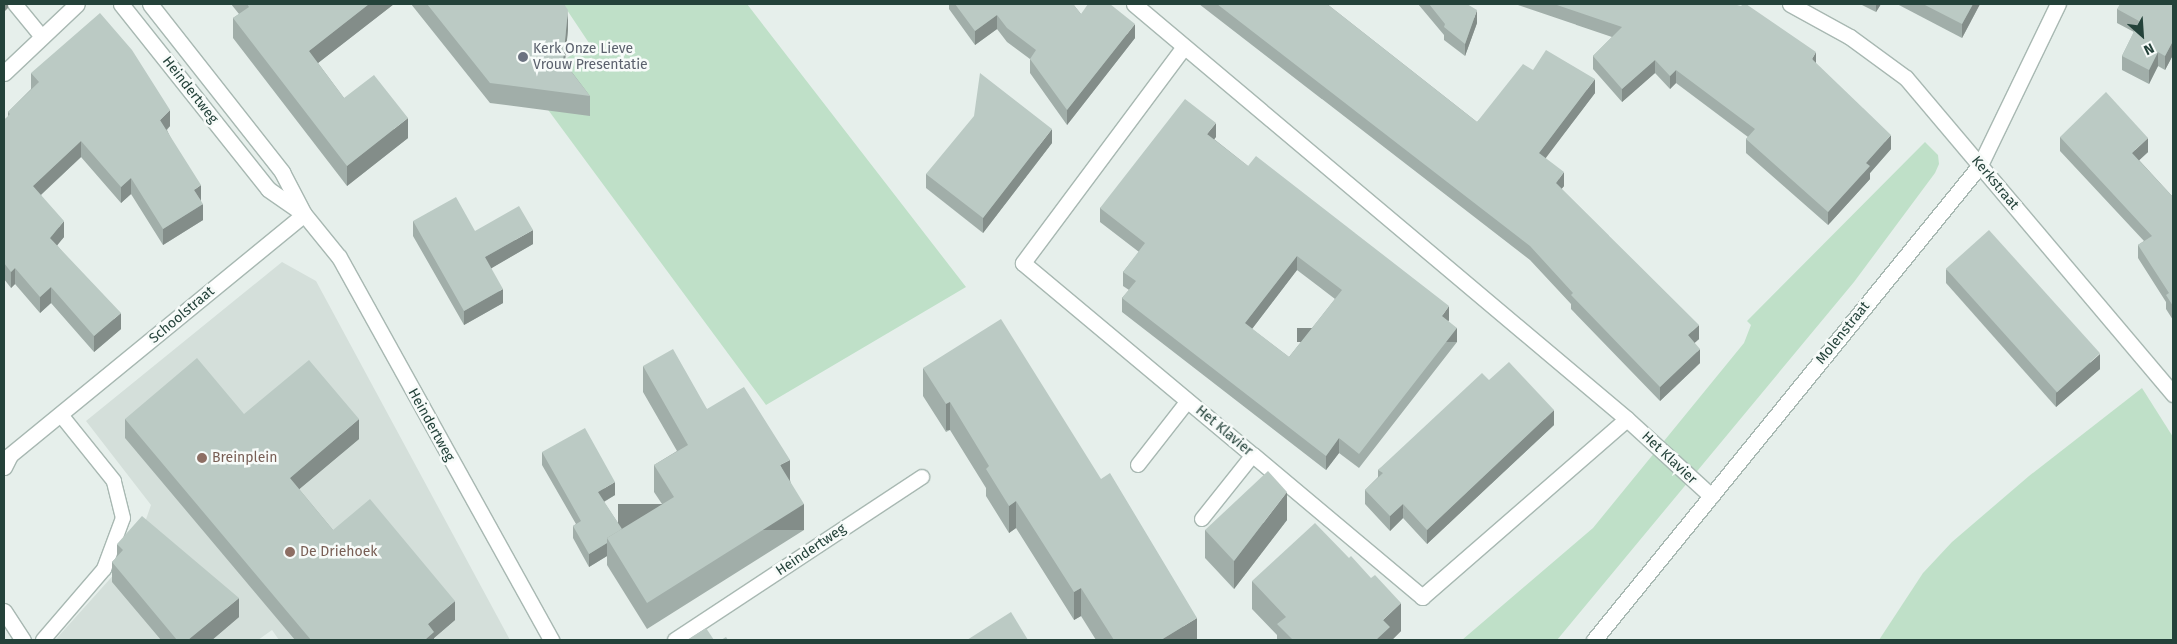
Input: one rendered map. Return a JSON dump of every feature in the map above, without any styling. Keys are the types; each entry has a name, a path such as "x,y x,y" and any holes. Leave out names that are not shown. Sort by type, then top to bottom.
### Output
{"street":[{"path":"4,73 77,4"},
{"name":"Heindertweg","path":"121,4 268,189 304,214"},
{"name":"Heindertweg","path":"150,4 282,172 304,214 339,257 550,640"},
{"name":"Het Klavier","path":"1134,4 1183,48 1627,419 1711,496"},
{"name":"Kerkstraat","path":"1790,4 1850,36 1906,78 2173,394"},
{"name":"Molenstraat","path":"1594,640 1980,165 2058,4"},
{"name":"Het Klavier","path":"1183,48 1022,263 1422,597 1627,419"},
{"name":"Schoolstraat","path":"4,467 10,455 304,214"},
{"path":"4,611 23,640"}],"lane":[{"path":"15,4 42,37"},
{"path":"1138,465 1188,401"},
{"path":"42,640 104,569 123,518 114,481 60,415"},
{"path":"1202,519 1253,455"},
{"name":"Heindertweg","path":"675,640 922,477"}],"shaded area":[{"path":"282,262 316,281 510,640 279,640 272,630 258,640 56,639 135,551 151,505 86,421"}],"green space":[{"path":"563,4 747,4 966,287 766,405 529,84 589,43"},
{"path":"1925,142 1938,155 1939,164 1935,173 1854,282 1557,640 1462,640 1593,528 1744,343 1751,325 1747,321"},
{"path":"2142,388 2173,437 2173,640 1879,640 1923,573 1952,542 2029,476"}],"building":[{"path":"247,4 369,4 309,51 344,98 374,75 408,118 347,166 233,18 249,7"},
{"name":"Kerk Onze Lieve Vrouw Presentatie","path":"427,4 564,4 568,10 563,61 590,96 490,83"},
{"path":"955,4 1073,4 1081,14 1088,4 1110,4 1135,24 1067,110 1030,59 1036,50 1007,28 997,15 975,31"},
{"path":"1217,4 1327,4 1477,122 1523,64 1533,70 1546,50 1595,79 1539,153 1564,172 1556,183 1699,325 1688,335 1700,349 1660,387 1571,295 1573,293 1530,246"},
{"path":"1429,4 1467,4 1477,10 1465,44 1444,27 1445,24"},
{"path":"1554,4 1733,4 1741,6 1746,4 1816,52 1812,59 1891,135 1866,163 1870,166 1828,212 1746,139 1755,129 1676,70 1670,76 1655,60 1622,89 1593,56 1622,27"},
{"path":"1923,4 1973,4 1962,24"},
{"path":"2120,4 2173,4 2173,41 2165,56 2158,52 2149,70 2122,56 2139,21 2117,9"},
{"path":"100,13 132,50 170,110 160,120 201,185 194,190 203,204 163,229 131,178 121,187 81,141 33,186 64,221 50,238 121,313 94,336 51,287 40,297 15,268 11,272 4,263 4,120 10,114 8,112 39,82 31,73"},
{"path":"980,73 1052,129 983,218 926,174 974,116"},
{"path":"2106,92 2148,138 2132,153 2173,197 2173,306 2166,295 2169,293 2138,245 2152,236 2060,137"},
{"path":"1185,99 1216,123 1207,134 1248,166 1256,156 1449,306 1442,316 1457,328 1359,454 1339,438 1326,456 1122,298 1136,281 1123,272 1145,243 1100,208","holes":["1297,256 1342,290 1289,357 1245,323"]},
{"path":"456,197 475,231 519,206 533,230 485,257 503,289 464,311 413,221"},
{"path":"1989,230 2100,353 2057,392 1946,269"},
{"path":"1001,319 1101,479 1110,473 1197,618 1161,640 1114,640 1081,588 1074,592 1016,501 1009,506 986,469 989,466 950,402 946,404 923,368"},
{"path":"673,349 707,409 744,387 790,460 780,465 804,504 647,603 607,538 674,497 654,465 688,445 643,366"},
{"path":"197,358 244,414 309,360 359,419 290,478 333,530 370,499 455,601 428,624 434,632 425,640 311,640 125,419"},
{"path":"1509,362 1554,410 1427,530 1403,504 1390,516 1365,490 1383,473 1378,470 1482,373 1489,380"},
{"path":"585,428 615,482 598,492 622,529 607,538 607,543 589,554 573,526 581,521 542,452"},
{"path":"1268,471 1287,492 1234,561 1205,530"},
{"path":"142,516 239,598 188,640 177,640 112,562 123,550 117,544"},
{"path":"1315,523 1349,558 1351,556 1371,578 1375,575 1401,603 1383,620 1390,627 1376,640 1293,640 1277,624 1286,617 1252,581"},
{"path":"1011,612 1028,640 967,640"},
{"path":"706,628 714,640 687,640"}],"place":[{"name":"Kerk Onze Lieve Vrouw Presentatie","path":"523,57"},
{"name":"Breinplein","path":"202,458"},
{"name":"De Driehoek","path":"290,552"}]}
